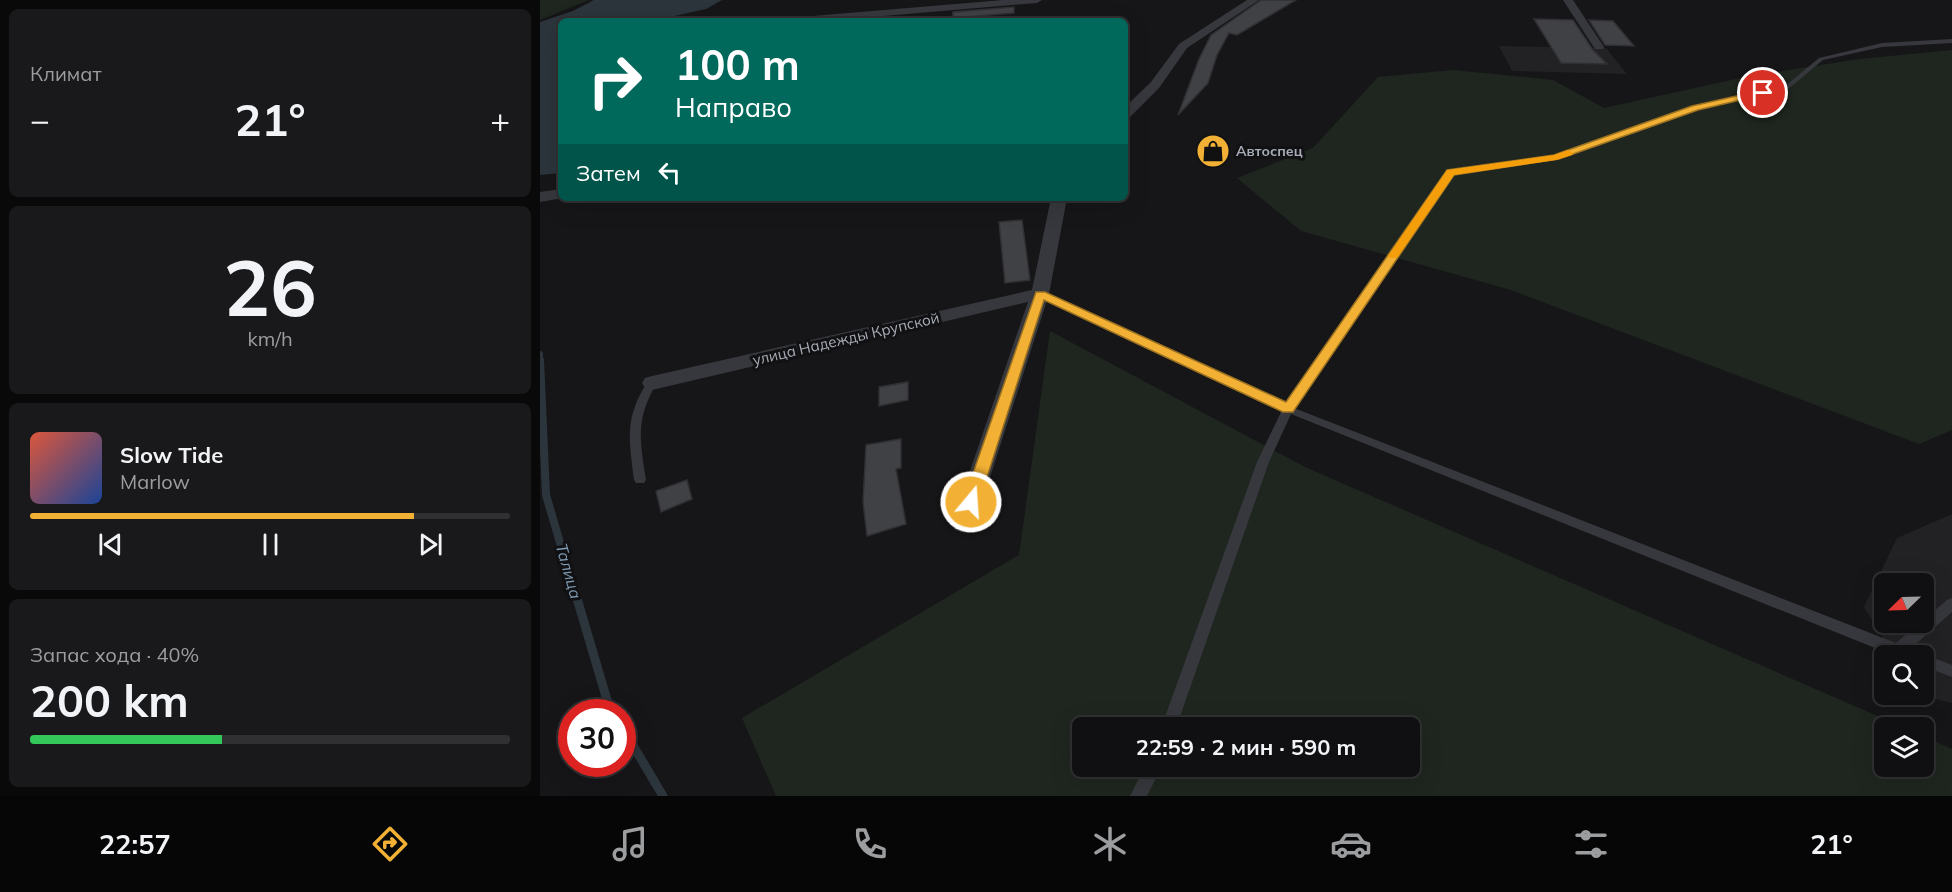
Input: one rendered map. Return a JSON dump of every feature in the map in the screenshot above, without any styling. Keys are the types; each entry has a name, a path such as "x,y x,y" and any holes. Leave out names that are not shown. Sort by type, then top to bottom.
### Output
{"street":[{"path":"853,18 917,15 1037,0"},
{"path":"1128,111 1155,85 1183,46 1254,0"},
{"path":"1568,0 1599,47"},
{"path":"540,197 558,194"},
{"path":"964,523 1040,294 1058,201"},
{"name":"улица Надежды Крупской","path":"652,383 1040,294"}],"lane":[{"path":"1172,717 1263,462 1288,409 1451,172 1556,157 1695,108 1786,88 1821,59 1882,45 1952,40"},
{"path":"1040,294 1288,409 1886,645"},
{"path":"640,480 633,428 641,399 652,383"},
{"path":"1905,645 1952,604"},
{"path":"1934,664 1952,671"},
{"path":"1138,796 1148,777"}],"shaded area":[{"path":"540,0 589,0 540,20"},
{"path":"594,0 722,0 706,9 669,18 558,18 558,173 540,175 540,22 573,11"},
{"path":"1499,46 1606,48 1627,74 1512,71"},
{"path":"1952,50 1952,430 1919,444 1511,290 1301,231 1237,178 1313,148 1378,77 1453,70 1553,80 1604,108 1745,77 1859,59"},
{"path":"1050,331 1305,467 1880,717 1874,717 1874,777 1934,777 1934,741 1952,749 1952,796 776,796 742,718 1019,555"},
{"path":"1952,514 1952,703 1934,699 1934,645 1888,645 1880,633 1934,633 1934,573 1880,573 1897,538"},
{"path":"1874,586 1874,623 1864,607"}],"building":[{"path":"1261,0 1296,0 1237,35 1229,33 1217,55 1208,83 1178,115 1199,59 1211,35"},
{"path":"1014,7 1014,13 953,18 953,12"},
{"path":"1534,19 1573,20 1593,50 1607,64 1561,63"},
{"path":"1589,20 1613,21 1634,46 1605,45"},
{"path":"1022,220 1030,280 1005,283 999,222"},
{"path":"908,382 908,400 879,406 879,387"},
{"path":"901,439 901,468 896,469 906,524 867,536 863,502 866,445"},
{"path":"687,480 692,499 661,512 656,491"}],"waterway":[{"name":"Талица","path":"540,354 540,360"},
{"name":"Талица","path":"540,360 546,495 563,553"},
{"name":"Талица","path":"563,551 607,699"},
{"name":"Талица","path":"636,751 663,796"}],"slow traffic":[{"path":"1394,256 1451,172 1556,157 1568,153"}],"place":[{"name":"Автоспец","path":"1213,151"}],"route":[{"path":"971,502 1040,294 1288,409 1451,172 1556,157 1695,108 1763,93"}]}
